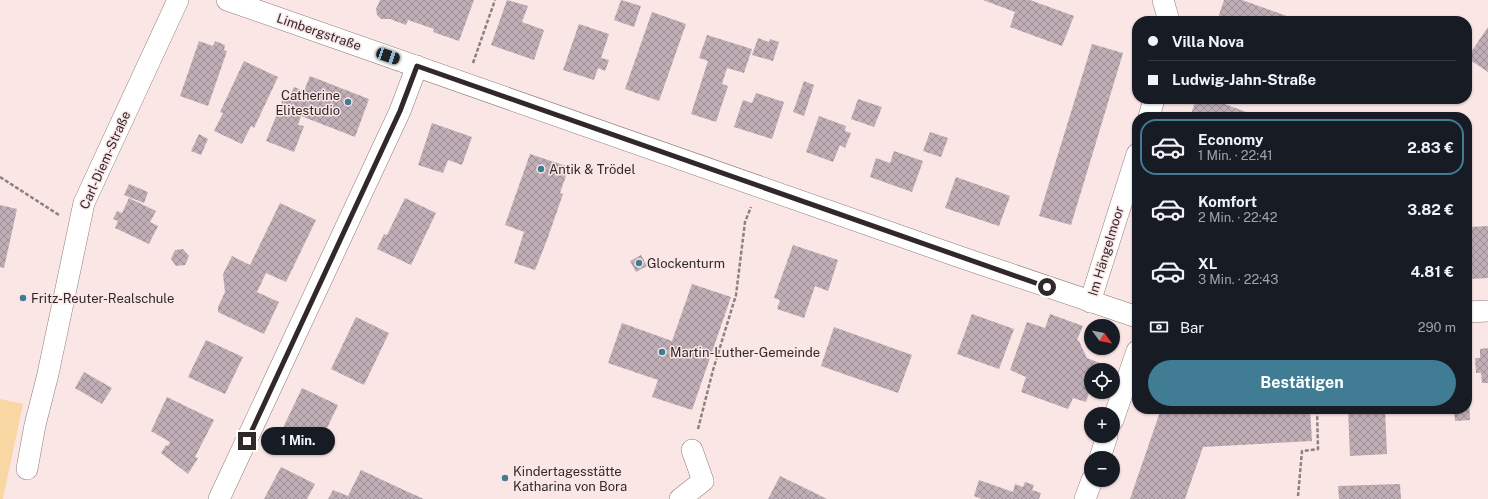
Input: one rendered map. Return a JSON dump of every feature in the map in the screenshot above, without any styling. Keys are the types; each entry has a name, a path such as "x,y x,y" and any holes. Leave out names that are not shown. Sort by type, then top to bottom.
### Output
{"street":[{"name":"Carl-Diem-Straße","path":"27,469 35,425 48,374 84,203 178,0"},
{"name":"Limbergstraße","path":"227,0 1132,315"},
{"path":"1163,0 1168,16"},
{"path":"219,499 400,111 417,66"},
{"name":"Im Hängelmoor","path":"1090,302 1132,170"},
{"path":"1472,312 1488,311"},
{"path":"1118,407 1132,365"},
{"path":"680,499 703,481 692,450"},
{"path":"1085,499 1089,487"}],"path":[{"path":"466,84 495,0"},
{"path":"0,176 78,227"},
{"path":"692,450 706,394 736,295 745,222 759,186"},
{"path":"1298,496 1302,451 1318,449 1317,414"}],"shaded area":[{"path":"0,399 23,404 3,499 0,499"}],"building":[{"path":"380,0 474,0 459,41 433,32 434,29 408,20 406,25 390,19 381,19 377,15 376,9"},
{"path":"507,0 528,6 522,22 544,30 534,60 491,45"},
{"path":"621,0 641,6 634,27 614,20"},
{"path":"983,0 1030,0 1074,16 1062,46 1010,27 1015,12"},
{"path":"1224,0 1242,0 1287,16 1219,16"},
{"path":"652,12 686,24 659,101 625,89"},
{"path":"579,24 609,34 601,58 609,60 605,71 598,68 594,80 563,70"},
{"path":"1488,27 1488,72 1472,61 1472,51"},
{"path":"707,35 752,49 744,73 727,68 722,84 728,86 716,122 691,114 708,61 699,58"},
{"path":"758,38 769,42 770,39 779,42 773,61 752,55"},
{"path":"199,41 213,46 215,41 225,45 224,50 227,51 208,106 180,96"},
{"path":"1092,44 1123,53 1071,225 1039,216"},
{"path":"244,61 278,77 254,128 251,126 242,144 214,131 223,113 220,112"},
{"path":"310,76 369,99 355,137 301,116 298,125 304,126 294,152 266,141 283,99 288,101 294,87 304,91"},
{"path":"804,81 814,85 804,116 793,112"},
{"path":"756,93 784,102 772,139 734,127 743,100 752,103"},
{"path":"858,99 882,107 874,127 851,119"},
{"path":"1194,104 1225,104 1246,112 1192,112"},
{"path":"819,116 846,126 845,131 851,133 845,148 840,145 833,162 806,152"},
{"path":"432,123 472,137 462,165 448,160 443,173 418,165"},
{"path":"930,132 948,138 941,157 923,151"},
{"path":"199,134 208,139 201,155 191,151"},
{"path":"894,151 923,161 912,192 870,177 876,158 890,163"},
{"path":"530,154 569,167 560,193 563,194 535,270 514,263 524,232 505,225"},
{"path":"956,177 1010,196 999,226 945,208"},
{"path":"129,184 148,192 144,203 124,195"},
{"path":"129,198 156,211 150,222 158,226 149,244 115,228 118,221 113,219 117,211 122,213"},
{"path":"405,198 436,213 411,265 377,249 384,234 387,235"},
{"path":"280,203 316,220 286,282 266,273 257,292 279,302 264,334 218,312 218,307 225,292 223,274 232,256 250,265"},
{"path":"0,205 17,209 4,268 0,267"},
{"path":"1488,226 1488,278 1472,279 1472,227"},
{"path":"793,245 838,260 828,291 815,286 804,318 777,309 780,300 774,298"},
{"path":"183,249 189,256 185,265 176,266 171,259 175,250"},
{"name":"Glockenturm","path":"641,255 647,266 636,272 630,261"},
{"name":"Martin-Luther-Gemeinde","path":"692,284 731,297 692,410 652,397 658,380 608,363 622,323 672,341"},
{"path":"972,314 1014,329 999,369 957,354"},
{"path":"1050,314 1083,326 1077,340 1079,341 1084,355 1087,358 1100,363 1084,363 1084,399 1087,399 1086,402 1073,398 1068,409 1021,392 1026,377 1010,370 1027,322 1045,328"},
{"path":"356,317 389,333 364,385 331,369"},
{"path":"834,327 912,355 898,393 821,366"},
{"path":"206,340 243,357 225,394 188,377"},
{"path":"1488,348 1488,383 1482,383 1481,373 1476,373 1475,358 1480,358 1480,349"},
{"path":"84,372 112,388 102,404 75,388"},
{"path":"302,388 338,405 318,447 282,430"},
{"path":"167,397 214,420 195,457 198,458 188,474 161,453 170,442 151,431"},
{"path":"1159,414 1310,414 1312,441 1203,447 1185,499 1130,499"},
{"path":"1348,414 1385,414 1387,454 1350,456"},
{"path":"1454,414 1470,414 1470,420 1455,421"},
{"path":"281,467 315,484 307,499 264,499"},
{"path":"361,470 424,499 328,499 333,490 348,496"},
{"path":"780,476 813,492 827,499 768,499"},
{"path":"979,480 1013,492 1015,484 1023,487 1025,482 1034,485 1032,490 1041,493 1039,499 982,499 974,496"},
{"path":"1400,484 1401,499 1339,499 1338,486"}],"place":[{"name":"Catherine Elitestudio","path":"348,102"},
{"name":"Antik & Trödel","path":"541,169"},
{"name":"Glockenturm","path":"639,263"},
{"name":"Fritz-Reuter-Realschule","path":"23,298"},
{"name":"Martin-Luther-Gemeinde","path":"662,352"},
{"name":"Kindertagesstätte Katharina von Bora","path":"505,478"}],"route":[{"path":"247,441 400,111 417,66 1047,287"}]}
